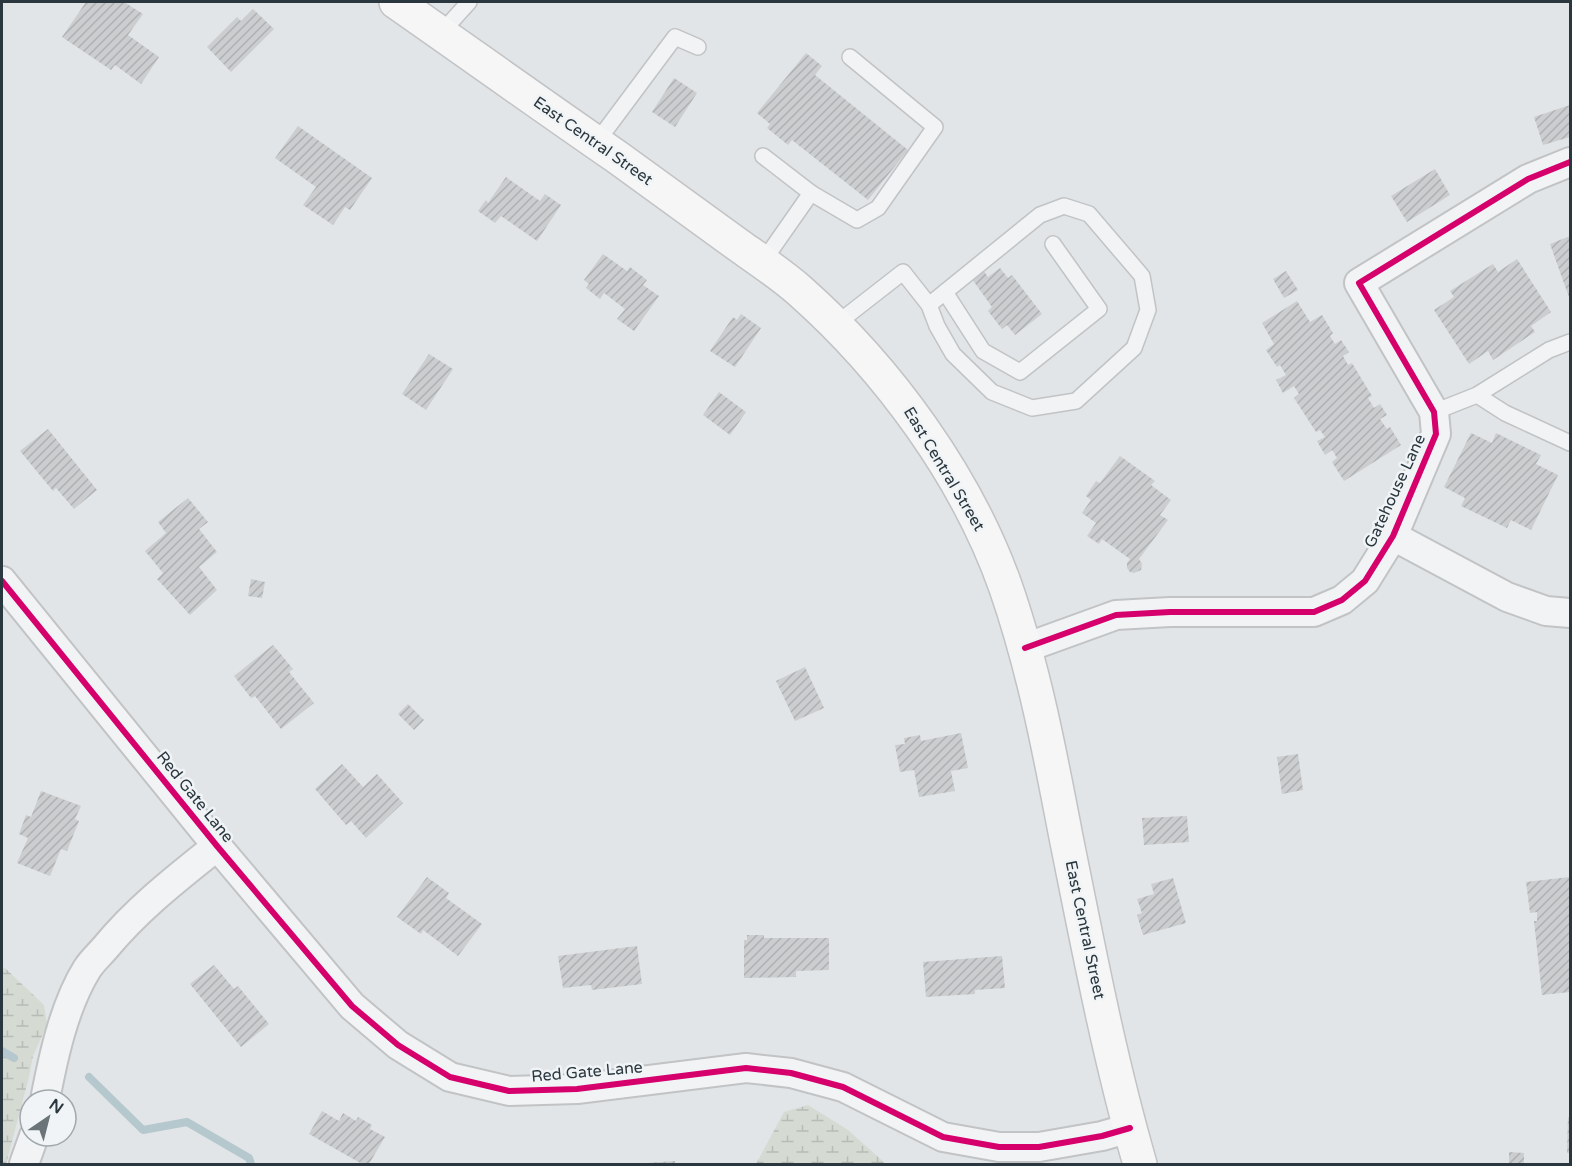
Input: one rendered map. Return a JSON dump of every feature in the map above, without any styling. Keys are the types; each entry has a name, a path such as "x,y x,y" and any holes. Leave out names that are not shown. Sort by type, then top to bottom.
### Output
{"main road":[{"name":"East Central Street","path":"396,2 798,288 836,325 904,402 954,479 982,532 1001,575 1025,648 1047,734 1084,928 1140,1164"}],"street":[{"path":"1434,412 1359,283 1528,179 1570,162"},
{"name":"Gatehouse Lane","path":"1025,648 1116,615 1170,612 1314,612 1342,600 1365,581 1393,536 1436,434 1434,412"},
{"name":"Gatehouse Lane","path":"1393,536 1508,597 1546,611 1570,613"},
{"name":"Red Gate Lane","path":"2,581 217,846 352,1005 398,1045 450,1077 509,1091 577,1089 746,1068 791,1073 843,1086 943,1137 999,1148 1039,1147 1102,1136 1130,1128"},
{"path":"47,1088 51,1066 70,1004 87,969 127,921 173,880 217,846"},
{"path":"24,1164 30,1148"}],"lane":[{"path":"441,33 469,2"},
{"path":"596,143 675,37 698,47"},
{"path":"764,156 811,193 857,220 878,208 935,127 850,57"},
{"path":"762,263 811,193"},
{"path":"836,325 903,272 928,305 953,354 992,392 1032,408 1076,401 1134,348 1148,310 1142,276 1089,214 1064,206 1040,215 928,305"},
{"path":"945,292 983,351 1020,372 1099,309 1053,244"},
{"path":"1434,412 1477,395 1549,350 1570,342"},
{"path":"1477,395 1505,413 1570,443"}],"green space":[{"path":"2,967 44,1005 47,1025 33,1056 26,1088 18,1088 18,1119 6,1164 2,1164"},
{"path":"808,1105 848,1130 886,1164 756,1164 784,1112"}],"building":[{"path":"86,2 124,2 143,14 128,35 159,57 141,84 115,65 111,70 62,37"},
{"path":"253,9 274,29 231,72 207,47 237,17 241,21"},
{"path":"806,53 822,66 815,75 908,150 868,200 792,140 788,145 767,128 770,124 757,113"},
{"path":"674,78 697,93 675,127 652,112"},
{"path":"1570,105 1570,137 1543,145 1534,117"},
{"path":"298,126 372,178 350,210 345,207 333,225 303,205 316,187 275,158"},
{"path":"1435,169 1450,195 1407,222 1391,196"},
{"path":"506,177 540,201 545,194 561,205 537,241 501,216 495,223 478,211 486,200 488,203"},
{"path":"1570,236 1570,300 1550,244"},
{"path":"603,254 627,271 630,267 647,280 643,285 659,296 634,331 617,319 625,309 604,293 600,299 586,288 589,284 584,280"},
{"path":"1517,259 1551,312 1531,326 1535,332 1493,360 1488,351 1469,364 1434,310 1454,297 1450,291 1493,264 1498,272"},
{"path":"1000,268 1008,278 1012,275 1042,314 1015,335 1007,325 1002,329 988,311 992,307 972,279 983,270 988,277"},
{"path":"1286,271 1298,290 1284,298 1273,279"},
{"path":"1297,301 1310,322 1322,315 1333,333 1330,336 1335,344 1341,340 1349,352 1343,356 1348,365 1352,363 1372,396 1368,398 1374,408 1380,404 1387,415 1380,419 1387,429 1390,427 1401,445 1344,481 1332,462 1337,458 1332,450 1325,455 1317,441 1325,437 1320,430 1316,432 1294,398 1299,394 1294,386 1283,393 1276,380 1286,375 1280,365 1277,367 1266,350 1274,344 1262,323"},
{"path":"741,314 761,328 735,367 710,351 733,317 737,320"},
{"path":"429,354 453,369 426,410 402,394"},
{"path":"719,392 746,412 730,435 703,415"},
{"path":"48,429 97,490 74,509 56,488 53,491 20,451"},
{"path":"1471,433 1492,443 1496,433 1541,455 1536,464 1558,475 1531,530 1511,520 1507,528 1461,506 1465,498 1444,487"},
{"path":"1120,456 1155,481 1151,485 1171,500 1160,515 1168,520 1139,559 1142,564 1141,570 1134,573 1127,568 1130,559 1102,539 1099,544 1087,536 1096,523 1082,513 1091,500 1086,496 1096,481 1100,483"},
{"path":"188,498 208,522 199,529 217,552 199,567 217,590 190,615 157,579 163,573 145,551 166,533 158,522"},
{"path":"251,579 265,582 262,598 248,596"},
{"path":"273,645 293,669 289,672 314,703 281,729 255,696 251,698 234,676"},
{"path":"805,667 824,708 795,721 776,681"},
{"path":"408,704 424,720 414,730 398,714"},
{"path":"961,733 968,768 951,771 955,791 919,797 914,770 900,772 895,745 905,744 904,738 920,735 921,741"},
{"path":"1298,754 1303,790 1282,794 1277,757"},
{"path":"342,764 363,787 377,774 403,803 366,838 351,821 346,825 315,789"},
{"path":"41,791 81,806 75,819 79,821 67,851 61,849 50,876 17,863 28,838 19,834 26,815 31,817"},
{"path":"1187,816 1189,842 1144,845 1142,818"},
{"path":"427,877 449,893 446,898 482,924 458,956 423,930 421,934 397,917"},
{"path":"1570,877 1570,992 1542,995 1534,921 1537,921 1537,912 1530,913 1526,882"},
{"path":"1173,878 1186,923 1143,935 1137,915 1142,913 1137,899 1154,894 1151,884"},
{"path":"747,935 764,935 764,938 829,938 829,970 796,971 796,977 744,978 744,940 747,940"},
{"path":"637,946 642,984 592,990 591,985 563,988 558,956"},
{"path":"1002,956 1005,988 975,990 975,994 926,997 923,962"},
{"path":"214,965 234,989 238,986 269,1024 241,1047 190,984"},
{"path":"322,1111 339,1121 343,1113 356,1121 358,1117 372,1125 370,1129 385,1137 369,1164 362,1164 309,1134"},
{"path":"1568,1117 1570,1117 1570,1153 1567,1153"},
{"path":"1509,1152 1524,1153 1524,1164 1509,1164"},
{"path":"675,1161 675,1164 646,1164 646,1163"}],"waterway":[{"path":"2,1051 14,1058"},
{"path":"89,1077 143,1130 187,1122 249,1158 251,1164"}],"cycle path":[{"path":"1025,648 1116,615 1170,612 1314,612 1342,600 1365,581 1393,536 1436,434 1434,412 1359,283 1528,179 1570,162"},
{"path":"2,581 217,846 352,1006 398,1045 450,1077 509,1091 577,1089 746,1068 791,1073 843,1087 943,1137 999,1147 1039,1147 1102,1136 1130,1128"}]}
